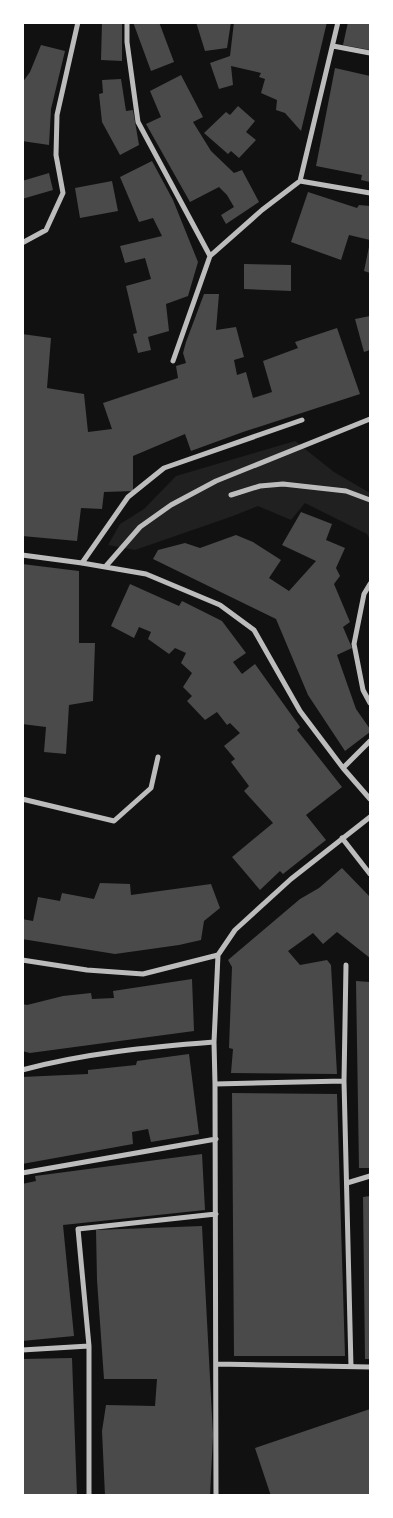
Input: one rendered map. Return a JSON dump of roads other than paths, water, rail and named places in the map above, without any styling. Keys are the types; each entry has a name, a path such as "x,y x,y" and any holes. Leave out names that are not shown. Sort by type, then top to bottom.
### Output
{"street":[{"path":"22,243 46,230 63,193 56,155 58,115 78,22"},
{"path":"127,22 127,42 138,122 210,256"},
{"path":"173,361 210,256 262,210 300,181 338,22"},
{"path":"333,46 370,54"},
{"path":"300,181 370,193"},
{"path":"106,566 140,527 171,505 216,481 370,419"},
{"path":"82,562 128,497 164,468 302,420"},
{"path":"230,495 260,486 283,484 346,491 370,500"},
{"path":"22,555 82,562 146,574 220,605 254,630 300,711 343,768 370,799"},
{"path":"370,584 364,594 354,644 363,690 370,703"},
{"path":"343,768 370,741"},
{"path":"22,799 114,821 151,788 158,757"},
{"path":"216,1496 216,1084 214,1042 218,955 234,930 291,879 370,817"},
{"path":"342,838 370,874"},
{"path":"22,960 87,970 143,974 218,955"},
{"path":"346,965 344,1081 351,1367"},
{"path":"22,1070 96,1054 155,1046 214,1042"},
{"path":"216,1084 344,1081"},
{"path":"22,1173 216,1138"},
{"path":"347,1183 370,1176"},
{"path":"89,1496 89,1346 78,1229 216,1214"},
{"path":"22,1350 89,1346"},
{"path":"216,1364 370,1368"}]}
